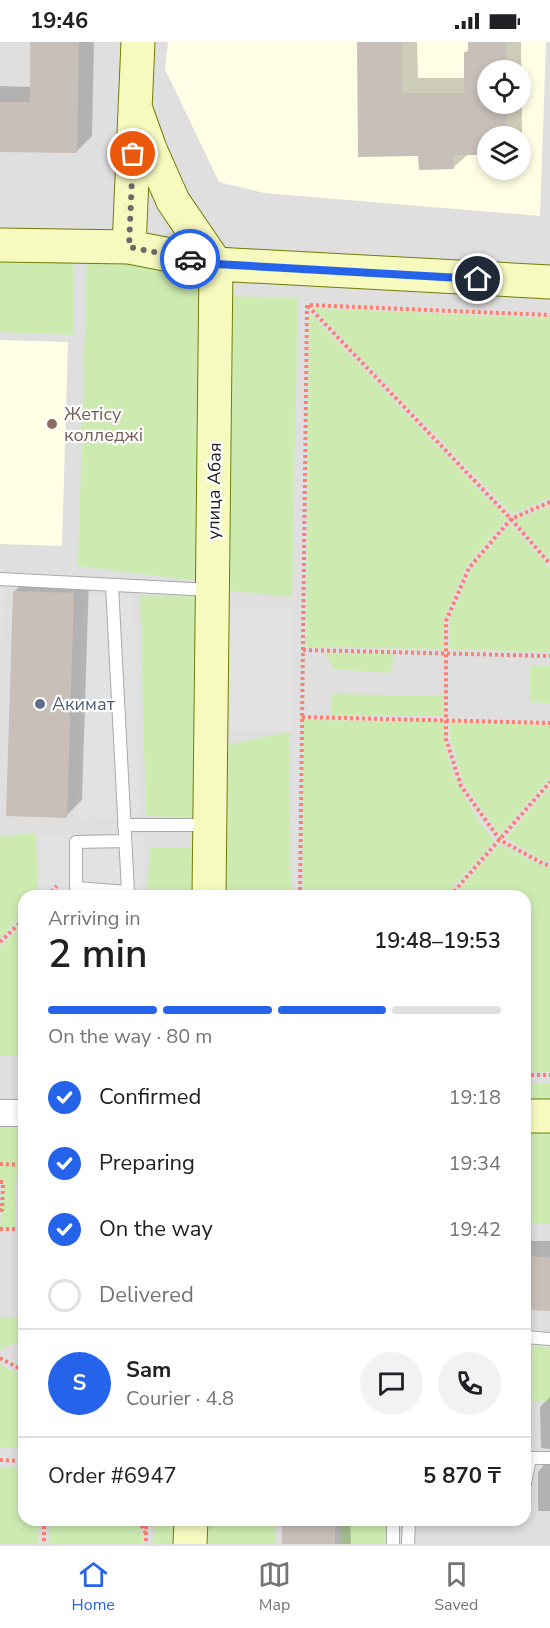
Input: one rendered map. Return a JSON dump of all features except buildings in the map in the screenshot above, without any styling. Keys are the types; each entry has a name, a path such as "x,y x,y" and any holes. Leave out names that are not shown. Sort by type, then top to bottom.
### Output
{"main road":[{"path":"129,247 138,42"},
{"path":"135,107 150,149 173,201 216,264"},
{"path":"0,245 129,247 216,264 550,282"},
{"name":"улица Абая","path":"209,890 216,264"},
{"path":"531,1116 550,1116"},
{"path":"190,1544 191,1526"}],"street":[{"path":"0,1113 18,1113"}],"lane":[{"path":"0,579 212,590"},
{"path":"112,585 128,890"},
{"path":"124,825 210,825"},
{"path":"102,890 76,888 76,842 125,841"},
{"path":"531,1337 550,1339"},
{"path":"531,1458 550,1458"},
{"path":"393,1526 393,1544"},
{"path":"408,1544 409,1526"}],"path":[{"path":"307,305 550,315"},
{"path":"307,305 511,519 550,564"},
{"path":"300,890 307,305"},
{"path":"550,502 511,519 469,568 446,621 446,739 461,786 500,840 550,866"},
{"path":"303,650 550,656"},
{"path":"302,717 550,723"},
{"path":"455,890 550,782"},
{"path":"53,890 57,886"},
{"path":"0,942 18,924"},
{"path":"531,1075 550,1075"},
{"path":"0,1164 18,1165"},
{"path":"0,1182 3,1182 2,1210 0,1210"},
{"path":"0,1229 18,1229"},
{"path":"0,1358 18,1368"},
{"path":"0,1460 18,1461"},
{"path":"44,1526 44,1544"},
{"path":"142,1526 146,1535"},
{"path":"146,1526 146,1544"}],"shaded area":[{"path":"0,42 550,42 550,1544 0,1544"},
{"path":"168,42 546,42 540,216 264,193 219,182 165,69"},
{"path":"0,340 68,342 62,546 0,544"},
{"path":"0,569 4,569 0,689"},
{"path":"83,594 134,598 139,817 77,819"},
{"path":"220,608 294,608 294,732 220,732"},
{"path":"144,834 142,890 41,890 39,835"}],"green space":[{"path":"0,257 73,257 74,335 0,332"},
{"path":"87,257 181,274 205,289 199,581 78,566"},
{"path":"229,296 298,298 292,597 220,590"},
{"path":"313,308 550,318 550,498 512,514"},
{"path":"309,312 507,519 466,566 444,620 444,649 306,647"},
{"path":"550,506 550,560 515,520"},
{"path":"511,524 550,569 550,652 449,649 449,622 472,567"},
{"path":"140,595 205,595 202,818 146,816"},
{"path":"325,653 395,654 390,673 334,669"},
{"path":"530,665 550,666 550,703 529,702"},
{"path":"332,694 443,696 444,716 331,715"},
{"path":"304,720 444,722 447,756 452,771 467,800 494,842 451,890 303,890"},
{"path":"449,722 550,725 550,777 500,835 463,782 450,736"},
{"path":"289,732 291,890 218,890 220,746"},
{"path":"550,786 550,862 540,859 506,838"},
{"path":"36,833 38,890 18,890 18,921 0,938 0,836"},
{"path":"500,844 550,868 550,1072 531,1072 531,890 459,890"},
{"path":"150,847 198,847 196,890 147,890"},
{"path":"18,929 18,1055 0,1056 0,947"},
{"path":"531,1084 550,1084 550,1104 531,1104"},
{"path":"0,1124 18,1124 15,1229 0,1229 3,1183 0,1182"},
{"path":"531,1131 550,1131 550,1224 531,1224"},
{"path":"0,1317 18,1317 18,1341 0,1350"},
{"path":"531,1345 550,1347 550,1401 531,1402"},
{"path":"0,1364 18,1374 18,1447 0,1447"},
{"path":"0,1467 18,1468 18,1526 38,1526 38,1544 0,1544"},
{"path":"49,1526 138,1526 143,1538 143,1544 49,1544"},
{"path":"153,1526 182,1526 181,1544 153,1544"},
{"path":"200,1526 276,1526 276,1544 199,1544"},
{"path":"341,1526 388,1526 387,1544 341,1544"}],"way so far":[{"path":"133,154 129,247 190,259"}],"place":[{"name":"Жетісу колледжі","path":"52,424"},
{"name":"Акимат","path":"40,704"}],"route":[{"path":"190,259 216,264 478,279"}]}
